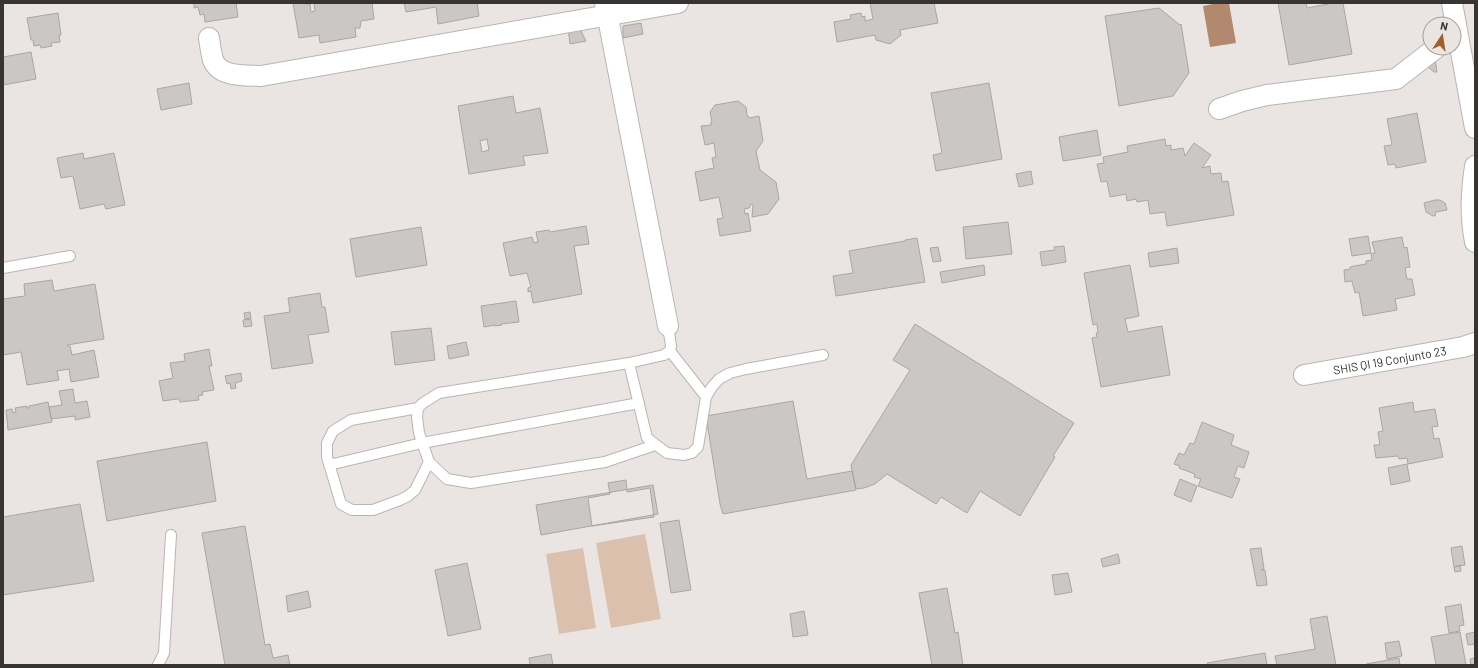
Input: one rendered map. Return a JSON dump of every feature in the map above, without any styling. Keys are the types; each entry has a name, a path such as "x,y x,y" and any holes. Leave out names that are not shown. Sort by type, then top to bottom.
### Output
{"street":[{"path":"209,38 214,61 219,69 228,74 261,76 606,9 678,3"},
{"path":"606,9 668,326"},
{"path":"1219,109 1242,101 1268,95 1396,80 1426,56"},
{"path":"1461,56 1475,128"},
{"path":"1475,166 1471,197 1472,228 1475,242"},
{"name":"SHIS QI 19 Conjunto 23","path":"1304,375 1463,347 1475,343"}],"lane":[{"path":"3,268 70,256"},
{"path":"429,462 415,490 408,496 373,510 352,510 341,504 329,465 327,443 332,431 351,420 418,408 439,392 629,364 664,356 670,351 671,346 668,326"},
{"path":"670,351 706,397"},
{"path":"629,364 647,438 667,453 684,455 692,452 698,447 706,397 712,387 720,379 730,373 823,355"},
{"path":"329,465 422,443 639,403"},
{"path":"418,408 417,418 419,433 429,462 447,479 471,483 605,462 655,445"},
{"path":"158,665 164,653 171,535"}],"shaded area":[{"path":"1218,3 1229,3 1236,43 1210,47 1203,6"},
{"path":"645,534 661,619 611,628 596,543"},
{"path":"583,548 596,628 559,634 546,554"}],"building":[{"path":"194,3 236,3 238,17 205,22 204,14 200,15 198,7 194,8"},
{"path":"293,3 310,4 311,12 315,11 314,3 372,3 374,19 361,21 360,28 355,28 356,37 320,43 319,35 299,38"},
{"path":"404,3 477,3 479,16 438,24 436,7 406,12"},
{"path":"870,3 934,3 938,23 900,30 901,35 890,44 876,40 875,35 837,42 834,22 851,19 850,15 861,13 862,17 865,16 865,21 873,19"},
{"path":"1278,3 1306,3 1307,8 1333,3 1343,3 1352,54 1289,65"},
{"path":"1159,8 1180,25 1181,24 1189,73 1173,96 1119,106 1105,16"},
{"path":"58,13 61,35 59,35 60,42 51,43 52,46 41,48 40,45 34,46 33,40 31,40 27,18"},
{"path":"641,23 643,34 623,38 623,26"},
{"path":"568,28 577,28 581,31 586,41 570,44"},
{"path":"31,52 36,79 3,85 3,57"},
{"path":"1435,59 1437,72 1434,72 1422,62"},
{"path":"189,83 192,104 161,110 157,89"},
{"path":"989,83 1002,159 936,171 933,155 942,153 931,93"},
{"path":"513,96 516,113 540,108 548,153 523,156 525,165 469,174 458,106","holes":["487,139 489,150 482,152 480,141"]},
{"path":"738,101 746,107 747,116 749,118 759,116 763,141 756,151 760,170 776,182 779,199 768,214 752,217 753,205 751,204 749,208 744,209 745,214 748,213 751,231 720,236 717,219 723,218 719,197 700,201 695,172 714,168 712,158 716,157 714,143 705,145 701,126 711,125 712,122 710,112 715,105"},
{"path":"1417,113 1426,162 1396,168 1395,164 1388,165 1384,146 1392,145 1387,119"},
{"path":"1097,130 1101,155 1063,161 1059,137"},
{"path":"1165,139 1166,146 1171,145 1171,150 1183,148 1185,156 1194,143 1211,155 1202,168 1210,166 1211,174 1221,173 1222,182 1228,181 1234,215 1167,226 1165,212 1150,214 1148,200 1137,202 1136,199 1127,201 1126,194 1110,197 1107,181 1101,182 1097,164 1104,163 1103,157 1128,152 1127,146"},
{"path":"83,153 84,159 114,153 125,205 106,209 104,204 80,209 73,176 61,178 57,158"},
{"path":"1031,171 1033,184 1019,187 1016,174"},
{"path":"1440,200 1445,203 1447,210 1436,212 1435,216 1433,216 1426,212 1424,203"},
{"path":"1008,222 1012,254 966,259 963,227"},
{"path":"586,226 589,244 574,246 582,294 533,303 531,291 528,292 528,288 531,287 527,273 510,276 503,243 532,237 534,243 538,242 536,232 549,230 550,232"},
{"path":"421,227 427,265 356,277 350,239"},
{"path":"1368,236 1371,253 1352,256 1349,239"},
{"path":"1402,237 1404,248 1407,247 1410,267 1405,268 1407,279 1412,279 1415,295 1395,299 1397,310 1363,316 1359,292 1355,293 1352,281 1345,282 1344,270 1350,269 1350,267 1366,264 1366,261 1372,260 1371,254 1375,253 1372,242"},
{"path":"917,238 925,282 836,296 833,276 853,273 849,251"},
{"path":"1064,246 1066,262 1042,266 1040,252 1055,250 1054,247"},
{"path":"938,247 941,261 933,262 930,248"},
{"path":"1177,248 1179,263 1150,267 1148,253"},
{"path":"984,265 985,275 942,283 940,272"},
{"path":"1130,265 1139,316 1125,319 1128,332 1162,326 1170,375 1101,387 1092,338 1097,337 1097,324 1093,325 1084,273"},
{"path":"52,280 54,291 95,284 104,339 67,345 70,346 72,355 94,350 99,377 71,382 69,369 57,371 59,380 27,385 21,352 3,355 3,299 25,296 24,284"},
{"path":"320,293 322,307 325,307 329,332 308,335 313,363 272,369 264,316 290,312 288,298"},
{"path":"516,301 519,322 484,327 481,306"},
{"path":"250,312 251,318 245,319 244,313"},
{"path":"251,319 252,326 244,327 243,320"},
{"path":"915,324 1074,423 1053,456 1055,457 1020,516 980,491 967,513 941,497 936,504 887,474 875,484 856,489 851,465 910,370 893,360"},
{"path":"431,328 435,360 395,365 391,332"},
{"path":"466,342 469,355 449,359 447,346"},
{"path":"209,349 212,366 209,366 214,390 202,392 203,395 198,396 199,400 180,402 179,399 177,399 163,401 159,381 173,378 170,363 185,361 184,354"},
{"path":"241,373 242,381 235,383 236,388 231,389 230,383 227,384 225,376"},
{"path":"73,389 75,403 87,401 90,417 75,420 75,416 51,419 49,407 62,405 59,391"},
{"path":"793,401 807,479 852,471 856,490 723,514 720,504 706,416"},
{"path":"48,402 52,422 8,430 6,410 12,409 13,413 16,412 15,408 27,406 27,408 29,408 29,406"},
{"path":"1413,402 1414,412 1435,409 1438,426 1432,427 1434,439 1439,438 1443,457 1408,464 1407,458 1399,459 1398,456 1376,458 1374,445 1380,445 1378,432 1383,431 1379,408"},
{"path":"1202,422 1234,435 1231,445 1249,452 1244,468 1238,466 1234,477 1240,479 1232,498 1198,486 1201,479 1194,477 1195,474 1179,468 1180,466 1174,464 1179,453 1184,455 1190,443 1194,444"},
{"path":"207,442 216,501 107,521 97,461"},
{"path":"1407,464 1410,481 1391,485 1388,468"},
{"path":"1180,479 1197,486 1191,502 1174,495"},
{"path":"626,480 627,492 650,488 654,517 592,526 588,498 610,494 608,483"},
{"path":"653,485 658,514 541,535 536,505"},
{"path":"80,504 94,581 3,595 3,517"},
{"path":"679,520 691,590 671,593 660,523"},
{"path":"245,526 265,645 270,644 273,658 288,655 290,665 225,665 202,533"},
{"path":"1462,546 1465,565 1454,567 1451,548"},
{"path":"1261,548 1264,569 1261,570 1265,570 1267,585 1257,586 1250,549"},
{"path":"1118,554 1120,563 1103,567 1101,559"},
{"path":"467,563 481,629 448,636 435,570"},
{"path":"1460,565 1461,571 1455,572 1454,567"},
{"path":"1068,573 1072,592 1055,595 1052,575"},
{"path":"947,588 955,633 958,632 963,665 932,665 919,593"},
{"path":"308,591 311,607 288,612 286,596"},
{"path":"1461,604 1464,625 1459,626 1460,631 1449,633 1445,607"},
{"path":"804,611 808,635 793,637 790,614"},
{"path":"1327,616 1336,665 1277,665 1275,656 1315,649 1310,619"},
{"path":"1460,632 1466,665 1436,665 1431,637"},
{"path":"1475,632 1475,644 1468,645 1466,634"},
{"path":"1399,641 1402,656 1387,659 1385,643"},
{"path":"1265,653 1267,665 1208,665 1207,663"},
{"path":"551,654 553,665 530,665 529,658"},
{"path":"1399,658 1400,665 1366,665 1366,664"},
{"path":"1475,658 1475,665 1471,665 1470,659"}]}
